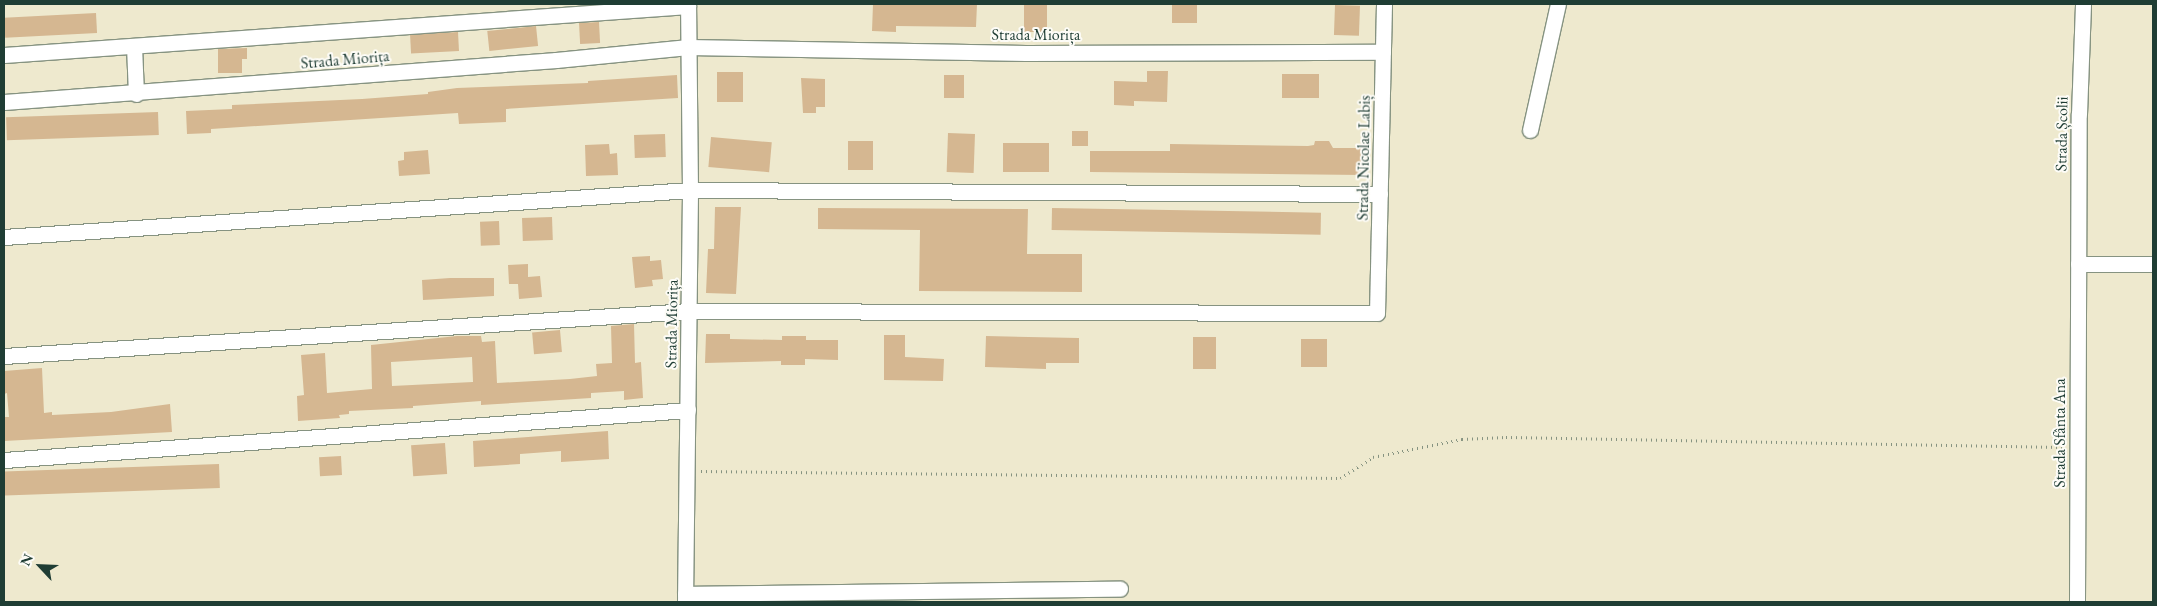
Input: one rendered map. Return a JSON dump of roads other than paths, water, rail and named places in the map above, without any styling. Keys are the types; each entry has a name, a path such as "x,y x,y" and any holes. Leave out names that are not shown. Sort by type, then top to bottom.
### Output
{"street":[{"name":"Strada Nicolae Labiș","path":"690,311 1377,313 1384,4"},
{"path":"1530,130 1558,4"},
{"name":"Strada Școlii","path":"2078,264 2083,4"},
{"name":"Strada Miorița","path":"4,55 688,5 690,311 685,598"},
{"path":"134,46 136,94"},
{"name":"Strada Miorița","path":"4,102 136,94 688,47 1026,53 1383,52"},
{"path":"4,236 690,190 1380,194"},
{"path":"2078,264 2153,264"},
{"name":"Strada Sfânta Ana","path":"2077,602 2078,264"},
{"path":"4,356 690,311"},
{"path":"4,460 688,410"},
{"path":"685,598 1120,589"}]}
